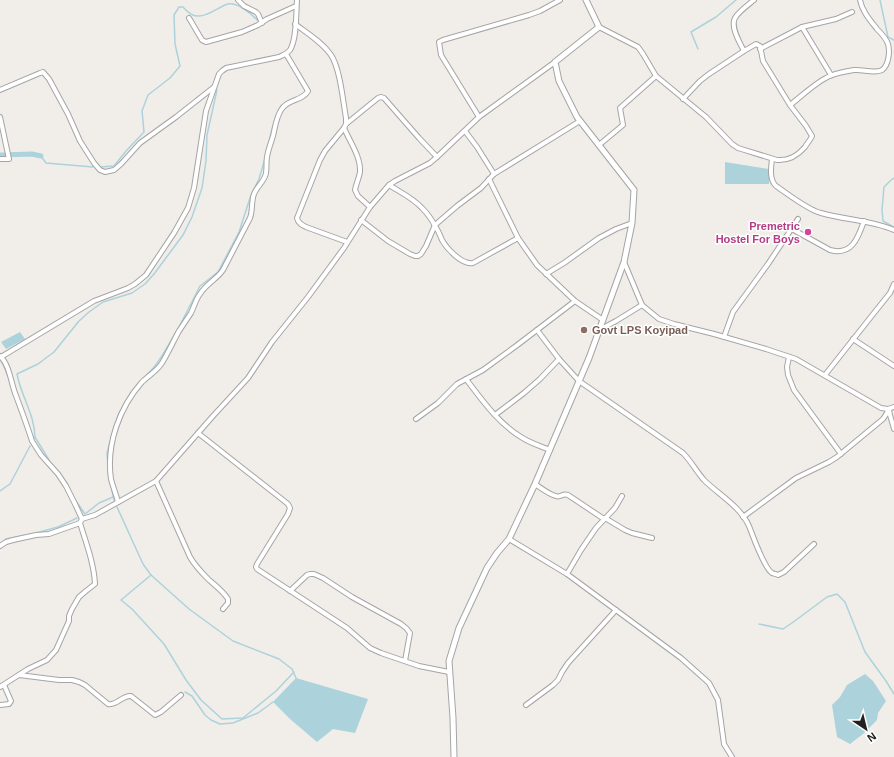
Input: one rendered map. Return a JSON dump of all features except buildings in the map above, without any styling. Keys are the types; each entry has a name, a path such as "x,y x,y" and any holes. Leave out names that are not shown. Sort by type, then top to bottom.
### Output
{"street":[{"path":"238,0 244,6 256,12 262,23"},
{"path":"0,705 9,704 11,701 2,686 28,669 47,660 56,650 69,621 69,616 72,609 79,597 95,584 95,576 76,506 58,474 41,455 32,441 7,367 0,356 94,301 128,288 146,275 174,233 188,208 194,188 206,111 214,86 222,70 279,57 286,54 292,45 296,24 296,0"},
{"path":"479,117 441,55 439,42 529,16 560,0"},
{"path":"586,0 599,27 638,47 656,76 683,99 706,118 738,148 782,161 793,158 799,153 812,136 790,105 763,61 760,46 756,44 700,81 683,99"},
{"path":"744,51 737,37 733,22 737,15 754,0"},
{"path":"790,105 821,81 831,76 854,70 879,71 887,64 888,45 886,39 861,8 860,0"},
{"path":"189,18 202,40 206,42 242,32 296,6"},
{"path":"760,49 802,27 836,19 852,12"},
{"path":"296,24 324,46 331,55 336,66 346,118 345,126 360,167 355,190 358,196 370,207"},
{"path":"0,546 13,540 48,534 81,521 95,515 156,481 248,378 272,342 308,297 370,207 389,185 430,163 479,117 555,62 599,27"},
{"path":"802,27 831,76"},
{"path":"118,502 111,478 110,452 120,416 142,382 161,365 199,295 218,277 223,270 250,218 252,212 252,202 256,190 265,176 267,156 278,114 287,103 306,95 308,91 286,54"},
{"path":"454,757 449,661 459,628 487,568 509,539 550,450 589,358 624,262 632,223 634,190 577,117 559,81 555,62"},
{"path":"0,90 44,72 64,107 80,141 97,167 105,172 114,170 140,142 176,117 214,86"},
{"path":"599,145 623,125 620,108 656,76"},
{"path":"347,242 306,227 297,221 320,160 325,151 345,126 378,98 384,98 437,157"},
{"path":"0,117 2,140 9,158 0,159"},
{"path":"361,220 388,241 410,254 418,256 421,254 430,238 435,225 480,188 494,174 580,121"},
{"path":"465,131 494,174"},
{"path":"772,158 772,182 813,211 864,221 894,230"},
{"path":"489,179 518,238 537,265 575,301 603,320"},
{"path":"389,185 424,209 435,225 446,246 454,254 470,264 518,238"},
{"path":"724,337 733,312 760,276 798,220"},
{"path":"792,228 830,250 839,251 846,250 854,243 860,234 864,221"},
{"path":"546,274 599,238 632,223"},
{"path":"624,262 642,305 659,319 796,359 881,408 890,408"},
{"path":"825,375 890,293 894,284"},
{"path":"416,419 438,402 457,384 482,370 575,301"},
{"path":"599,330 642,305"},
{"path":"537,330 579,381 688,458 705,481 733,505 743,517 772,573 778,575 784,572 814,544"},
{"path":"853,339 894,366"},
{"path":"789,357 787,367 788,375 794,390 841,454"},
{"path":"495,415 540,379 559,358"},
{"path":"466,379 495,415 520,437 550,450"},
{"path":"743,517 796,478 829,462 841,454 883,419 890,408"},
{"path":"890,408 890,415 894,429"},
{"path":"198,433 283,500 290,508 288,514 256,567 257,569 347,628 370,648 419,666 449,672"},
{"path":"156,481 190,558 195,566 218,587 228,599 228,603 223,609"},
{"path":"535,484 554,496 565,494 568,495 604,519 625,530 652,538"},
{"path":"567,574 596,528 614,508 622,496"},
{"path":"509,539 567,574 681,658 709,684 718,700 724,744 732,757"},
{"path":"290,591 310,574 314,574 401,624 410,633 405,661"},
{"path":"526,705 558,680 568,663 616,610"},
{"path":"19,675 79,682 111,705 115,704 126,696 131,696 155,715 161,712 181,695"}],"water":[{"path":"725,162 769,169 769,184 725,184"},
{"path":"20,332 25,339 6,349 1,342"},
{"path":"865,674 873,681 886,701 878,713 877,720 850,744 837,737 832,705 840,697 847,685"},
{"path":"296,678 368,699 355,733 333,729 317,742 290,719 273,702"}],"waterway":[{"path":"698,49 691,32 716,17 736,0"},
{"path":"880,0 888,37 894,40"},
{"path":"100,167 114,166 144,132 142,111 148,95 170,78 180,66 175,44 174,15 179,7 183,7 192,15 202,16 225,5 233,4 247,11 257,20"},
{"path":"35,438 33,421 17,374 38,364 54,352 79,321 103,302 132,293 145,284 183,235 192,217 202,188 206,161 207,135 217,90"},
{"path":"267,149 273,126"},
{"path":"0,155 32,154 41,156"},
{"path":"41,156 46,163 93,167"},
{"path":"145,377 162,356 200,286 218,272 239,232 265,159"},
{"path":"894,178 884,187 882,210 883,221 894,227"},
{"path":"116,422 119,413 124,406"},
{"path":"35,437 49,460"},
{"path":"108,465 107,453 111,439"},
{"path":"0,491 10,484 30,446"},
{"path":"111,486 114,500"},
{"path":"74,498 85,514 99,503 113,497"},
{"path":"117,507 143,564 151,575 189,609 233,641 279,659 292,669 296,678"},
{"path":"36,533 58,527 77,518"},
{"path":"2,543 6,539 32,534"},
{"path":"151,575 121,600 132,609 164,644 186,680 201,700 222,719 243,718 276,691 294,672"},
{"path":"759,624 783,629 827,597 837,594 845,602 865,652 894,694"},
{"path":"185,692 192,696 205,715 211,720 220,724 233,723 258,713 273,702"}],"place":[{"name":"Premetric Hostel For Boys","path":"808,232"},
{"name":"Govt LPS Koyipad","path":"584,330"}]}
